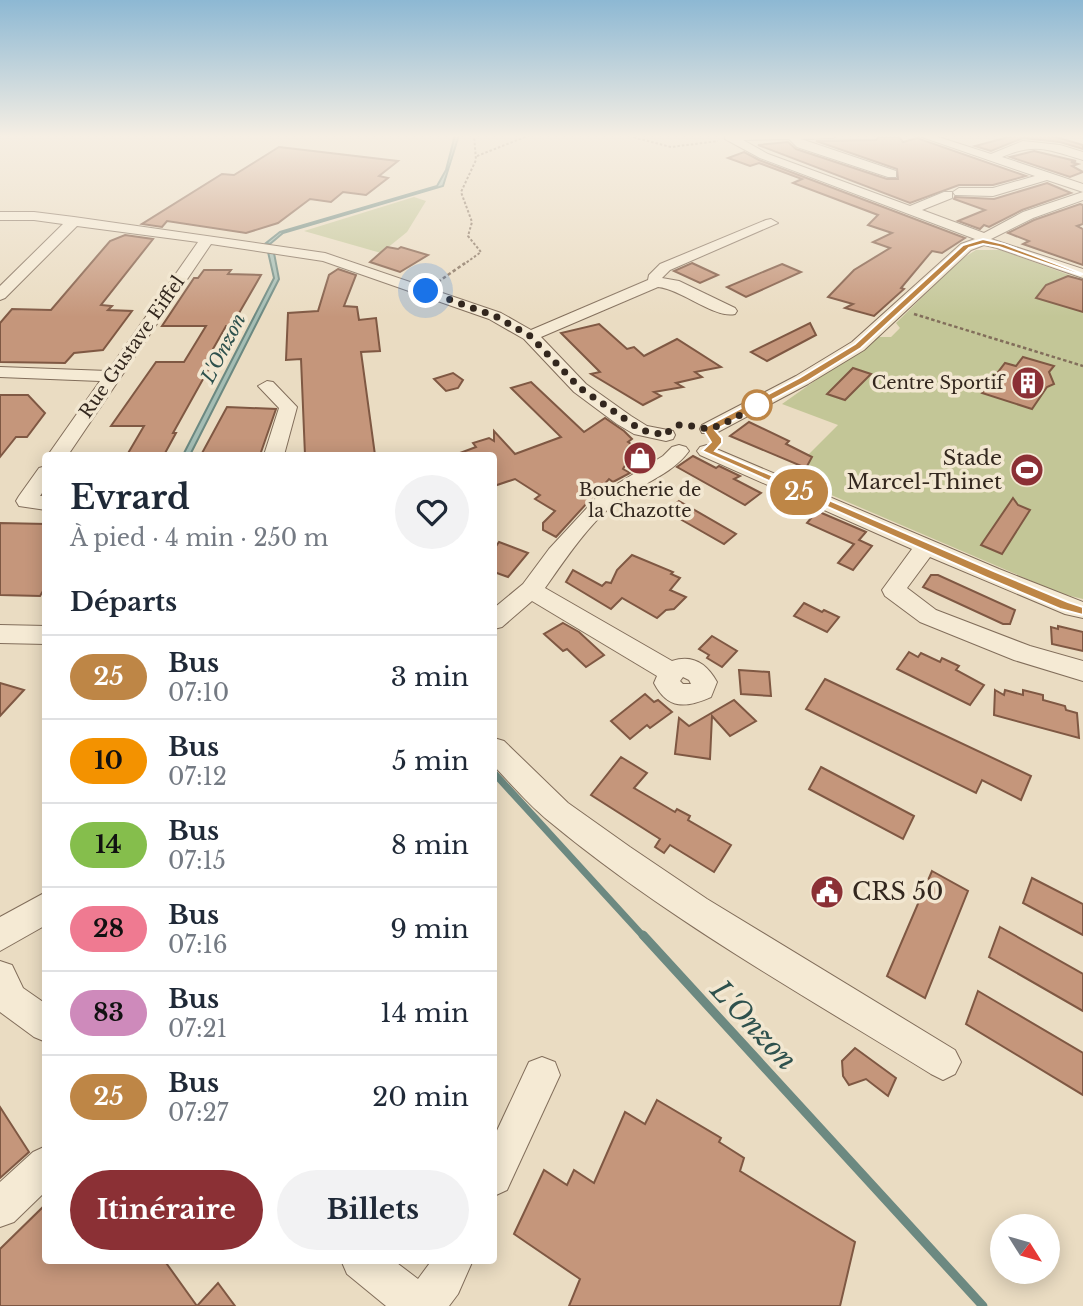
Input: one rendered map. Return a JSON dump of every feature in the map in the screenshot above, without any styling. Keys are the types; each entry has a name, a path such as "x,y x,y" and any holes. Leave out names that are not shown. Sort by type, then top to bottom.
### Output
{"street":[{"path":"871,196 1083,274"},
{"path":"909,210 946,196"},
{"path":"497,618 531,590 557,554 606,500 670,460 672,443 669,430 739,415 839,358 858,346 966,247 1028,215 1079,196"},
{"path":"0,216 74,220 325,257 495,316 530,336 580,388 641,430 688,453 707,451 1065,606 1083,610"},
{"path":"0,295 74,220"},
{"path":"656,282 654,278 657,272 665,267 771,223"},
{"name":"Rue Gustave Eiffel","path":"60,452 207,239"},
{"path":"530,336 656,282 674,284 729,311"},
{"path":"0,372 112,376"},
{"path":"267,386 288,407 275,452"},
{"path":"694,426 717,438 717,443 707,451"},
{"path":"42,478 26,501 42,503"},
{"path":"926,547 893,590 928,616 1023,653 1083,671"},
{"path":"531,590 671,672"},
{"path":"0,634 42,635"},
{"path":"497,753 558,811 641,872 708,917 943,1062"},
{"path":"0,935 42,909"},
{"path":"0,977 11,1000 42,1022"},
{"path":"497,1171 542,1074"},
{"path":"0,1208 42,1169"},
{"path":"366,1264 420,1306 444,1280 451,1264"}],"path":[{"path":"426,291 481,252 468,236 472,222 462,196"},
{"path":"897,309 1083,366"}],"green space":[{"path":"414,197 426,201 407,232 381,253 304,231"},
{"path":"976,250 1001,250 1083,280 1083,599 1062,594 787,476 838,425 782,404 877,337 891,337 900,328 896,323 960,260"}],"water":[{"path":"409,196 283,233 270,244 266,243 280,232"},
{"path":"268,252 274,253 279,279 192,452 185,452 274,278"}],"building":[{"path":"187,196 338,196 331,202 310,199 278,223 246,233 167,221 162,227 142,224"},
{"path":"827,196 854,196 965,238 942,253 932,251 901,288 904,289 874,316 845,308 853,304 828,297 854,270 890,248 873,242 892,233 868,225 878,215"},
{"path":"892,196 929,196 910,203"},
{"path":"1004,196 1063,196 1022,210 989,227 984,225 980,229 958,221 985,210 954,199 955,197 994,199"},
{"path":"1083,205 1083,224 1077,226 1083,229 1083,265 1023,244 1029,241 1008,233 1034,220"},
{"path":"125,235 153,239 101,305 112,306 108,310 132,311 103,350 74,353 65,363 0,362 0,323 12,309 51,310 110,241"},
{"path":"387,247 401,247 428,255 400,272 370,262"},
{"path":"692,263 718,275 700,283 674,271"},
{"path":"782,264 801,272 746,297 727,287"},
{"path":"338,269 356,275 344,306 357,307 359,320 376,318 380,351 361,352 375,452 305,452 301,359 286,360 288,313 318,311 329,275"},
{"path":"204,270 231,270 228,274 261,275 231,327 226,326 205,363 212,363 173,433 176,433 166,452 129,452 144,426 111,426 156,362 184,362 206,326 162,326 194,278 198,278"},
{"path":"1068,276 1083,280 1083,312 1036,298 1046,285"},
{"path":"810,323 816,335 767,361 751,352"},
{"path":"599,324 627,349 634,347 644,356 677,339 721,367 695,372 702,377 676,383 683,387 654,392 661,396 643,405 591,374 600,372 561,333"},
{"name":"Centre Sportif","path":"1023,357 1054,366 1049,372 1054,384 1047,387 1032,409 982,393 1005,363 1016,366"},
{"path":"853,368 871,374 845,400 827,394"},
{"path":"453,373 463,380 458,388 446,391 434,379"},
{"path":"531,382 584,432 605,418 624,431 632,439 628,442 636,447 623,469 630,473 613,482 609,479 556,537 543,530 543,523 555,511 535,499 540,495 515,479 497,485 497,452 463,452 476,447 473,443 489,438 494,441 494,431 515,454 561,437 511,388"},
{"path":"0,395 28,395 45,413 27,437 16,437 0,457"},
{"path":"227,407 276,409 261,452 203,452"},
{"path":"749,422 789,441 786,444 812,457 806,468 730,436"},
{"path":"693,456 740,476 734,479 761,493 745,505 677,467"},
{"path":"1013,498 1018,505 1030,510 1002,554 981,545"},
{"path":"679,501 736,534 724,544 666,511"},
{"path":"817,511 866,532 859,540 872,546 853,570 838,563 854,544 807,523"},
{"path":"0,523 42,524 42,593 40,596 0,595"},
{"path":"499,542 528,553 508,577 497,573"},
{"path":"632,555 673,572 671,574 680,578 670,590 686,597 674,609 666,610 657,618 622,598 611,609 566,582 573,570 602,586 606,582 611,583 617,570"},
{"path":"931,575 938,575 1015,610 1010,624 1003,624 923,587"},
{"path":"804,603 839,617 827,632 794,616"},
{"path":"563,623 579,632 604,655 586,667 567,649 563,651 544,634"},
{"path":"1058,626 1083,632 1083,651 1052,644 1051,627 1058,629"},
{"path":"712,636 737,651 722,667 707,658 709,655 699,649"},
{"path":"909,652 918,657 921,653 940,662 942,658 959,666 956,670 984,685 970,705 897,669"},
{"path":"739,670 769,672 771,696 741,694"},
{"path":"825,679 1031,776 1021,800 982,780 976,793 806,709"},
{"path":"0,683 24,690 0,716"},
{"path":"995,690 1004,695 1005,690 1023,695 1023,690 1043,695 1043,700 1065,706 1066,710 1077,713 1079,738 994,715"},
{"path":"645,694 654,702 658,700 672,712 650,728 647,725 630,739 611,721"},
{"path":"734,700 756,721 730,736 712,716 710,759 675,754 679,718 689,726"},
{"path":"621,757 647,773 634,788 675,812 677,809 690,816 688,820 731,845 714,872 670,845 664,853 655,847 660,839 591,795"},
{"path":"821,767 914,816 903,839 809,789"},
{"path":"932,871 968,891 925,998 887,976"},
{"path":"1032,878 1083,904 1083,935 1023,903"},
{"path":"1000,927 1083,974 1083,1011 989,957"},
{"path":"978,991 1083,1053 1083,1095 966,1024"},
{"path":"855,1048 896,1078 888,1096 866,1079 849,1085 843,1076 842,1061"},
{"path":"657,1100 721,1138 719,1142 744,1158 740,1171 855,1242 840,1306 569,1306 580,1279 514,1234 544,1170 567,1185 574,1170 594,1183 625,1112 645,1124"},
{"path":"0,1107 29,1152 0,1178"},
{"path":"42,1208 42,1264 167,1264 197,1306 0,1306 0,1249"},
{"path":"218,1283 235,1306 197,1306"}],"waterway":[{"name":"L'Onzon","path":"497,776 644,937"},
{"name":"L'Onzon","path":"643,935 983,1306"}],"bus line":[{"name":"25","path":"1083,274 1001,245 983,242 966,247 858,346 802,380 709,429 717,438 717,443 707,451 991,575 1065,606 1083,610"}],"place":[{"name":"Centre Sportif","path":"1028,383"},
{"name":"Boucherie de la Chazotte","path":"640,458"},
{"name":"Stade Marcel-Thinet","path":"1027,470"},
{"name":"CRS 50","path":"827,892"}],"route":[{"path":"426,291 495,316 530,336 580,388 641,430 666,435 669,430 682,424 709,429 757,405"}]}
